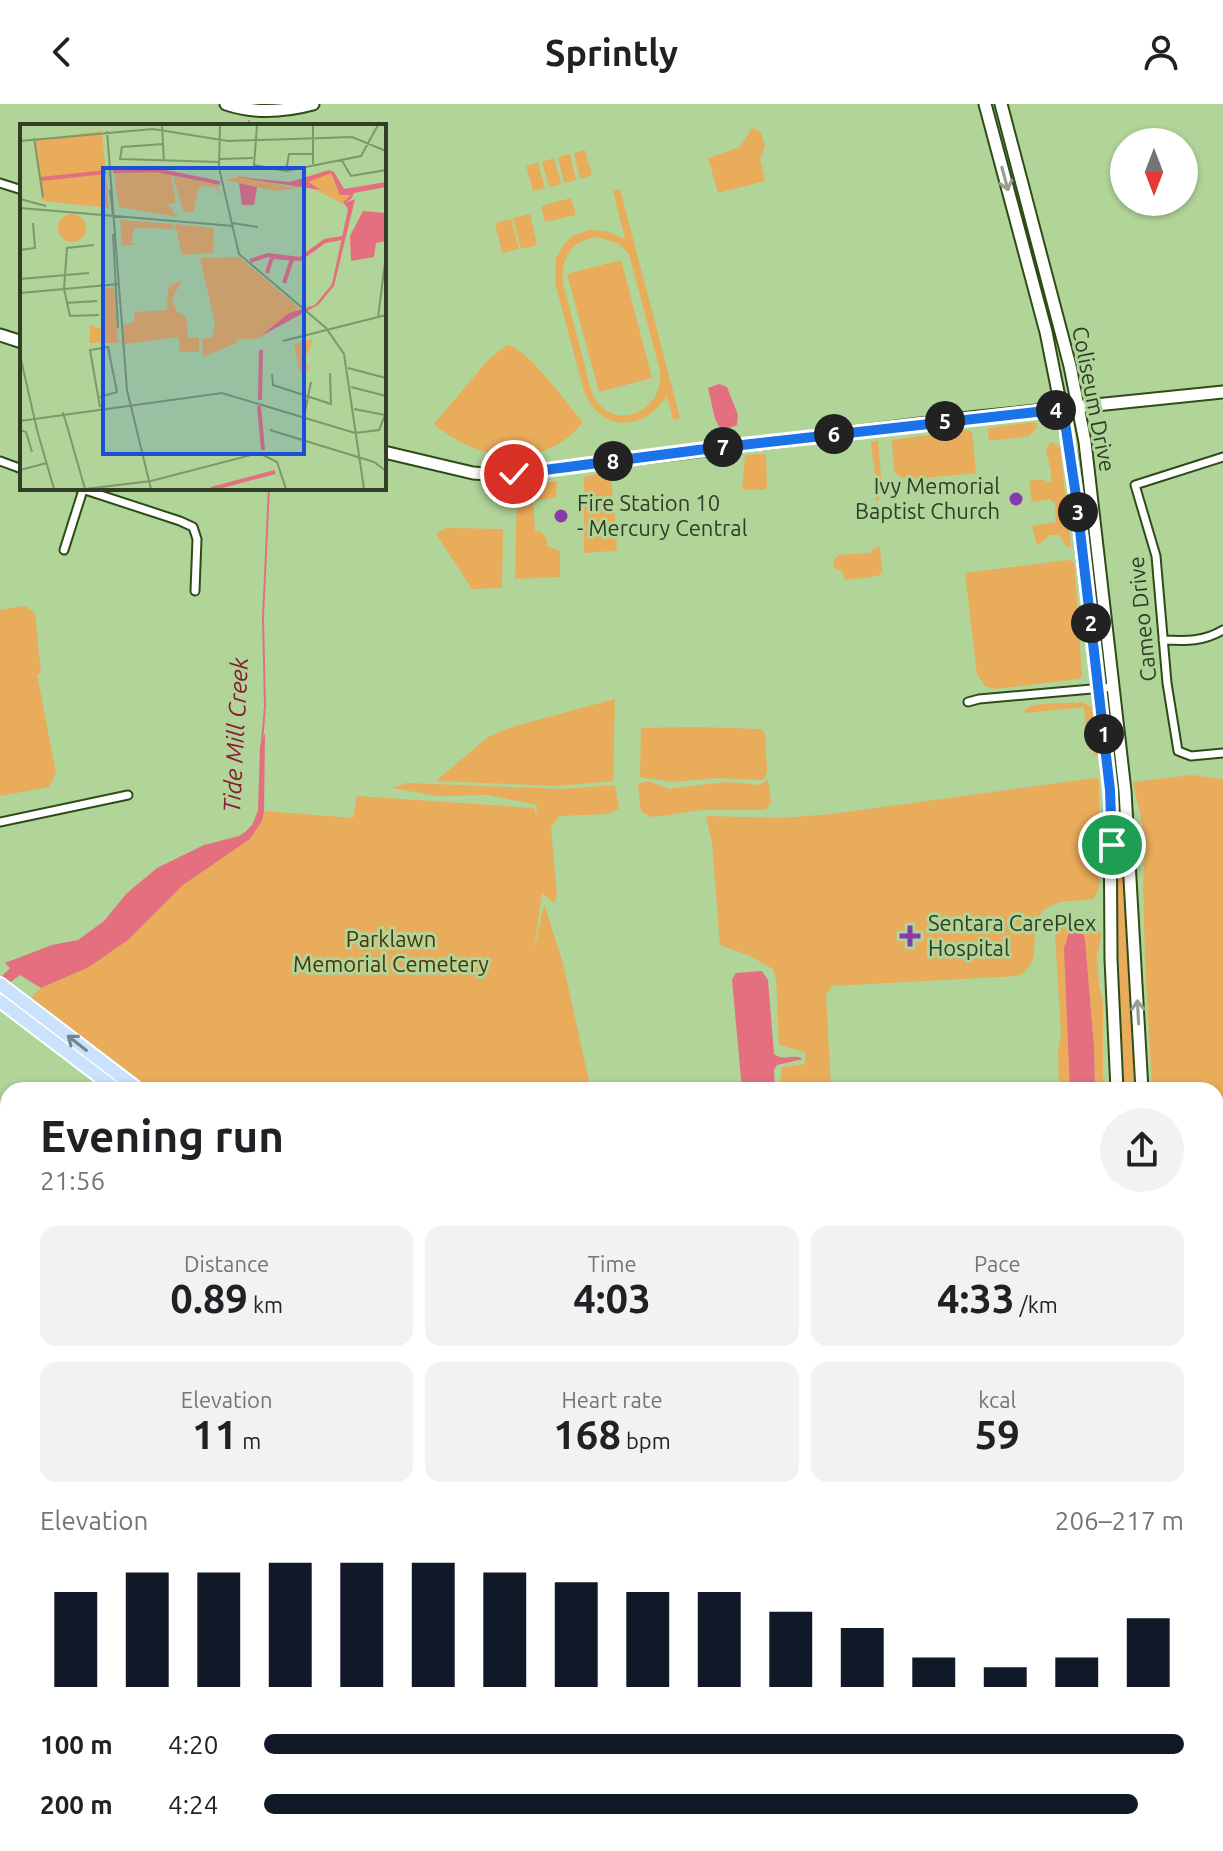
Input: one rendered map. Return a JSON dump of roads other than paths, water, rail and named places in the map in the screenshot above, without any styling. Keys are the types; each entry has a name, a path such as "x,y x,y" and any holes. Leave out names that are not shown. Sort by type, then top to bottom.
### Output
{"main road":[{"path":"3,992 108,1082"},
{"path":"3,992 128,1082"}],"street":[{"path":"226,104 246,110 270,111 313,104"},
{"name":"Coliseum Drive","path":"985,104 1046,332 1063,409 1076,496 1110,790 1111,959 1117,1082"},
{"name":"Coliseum Drive","path":"1001,104 1079,408 1114,687 1129,837 1142,1082"},
{"path":"0,183 20,189"},
{"path":"0,335 20,341"},
{"path":"386,452 473,473 500,475 1223,392"},
{"name":"Cameo Drive","path":"1223,457 1135,485 1156,556 1163,640 1178,751 1191,756 1223,753"},
{"path":"0,461 20,468"},
{"path":"64,550 81,490"},
{"path":"84,490 193,527 197,539 195,591"},
{"path":"1163,640 1196,641 1223,630"},
{"path":"968,702 1114,687"},
{"path":"0,822 128,795"}],"waterway":[{"name":"Tide Mill Creek","path":"262,742 269,490"}],"place":[{"name":"Ivy Memorial Baptist Church","path":"1016,499"},
{"name":"Fire Station 10 - Mercury Central","path":"561,516"},
{"name":"Sentara CarePlex Hospital","path":"910,936"}],"park label":[{"name":"Parklawn Memorial Cemetery","path":"391,952"}]}
